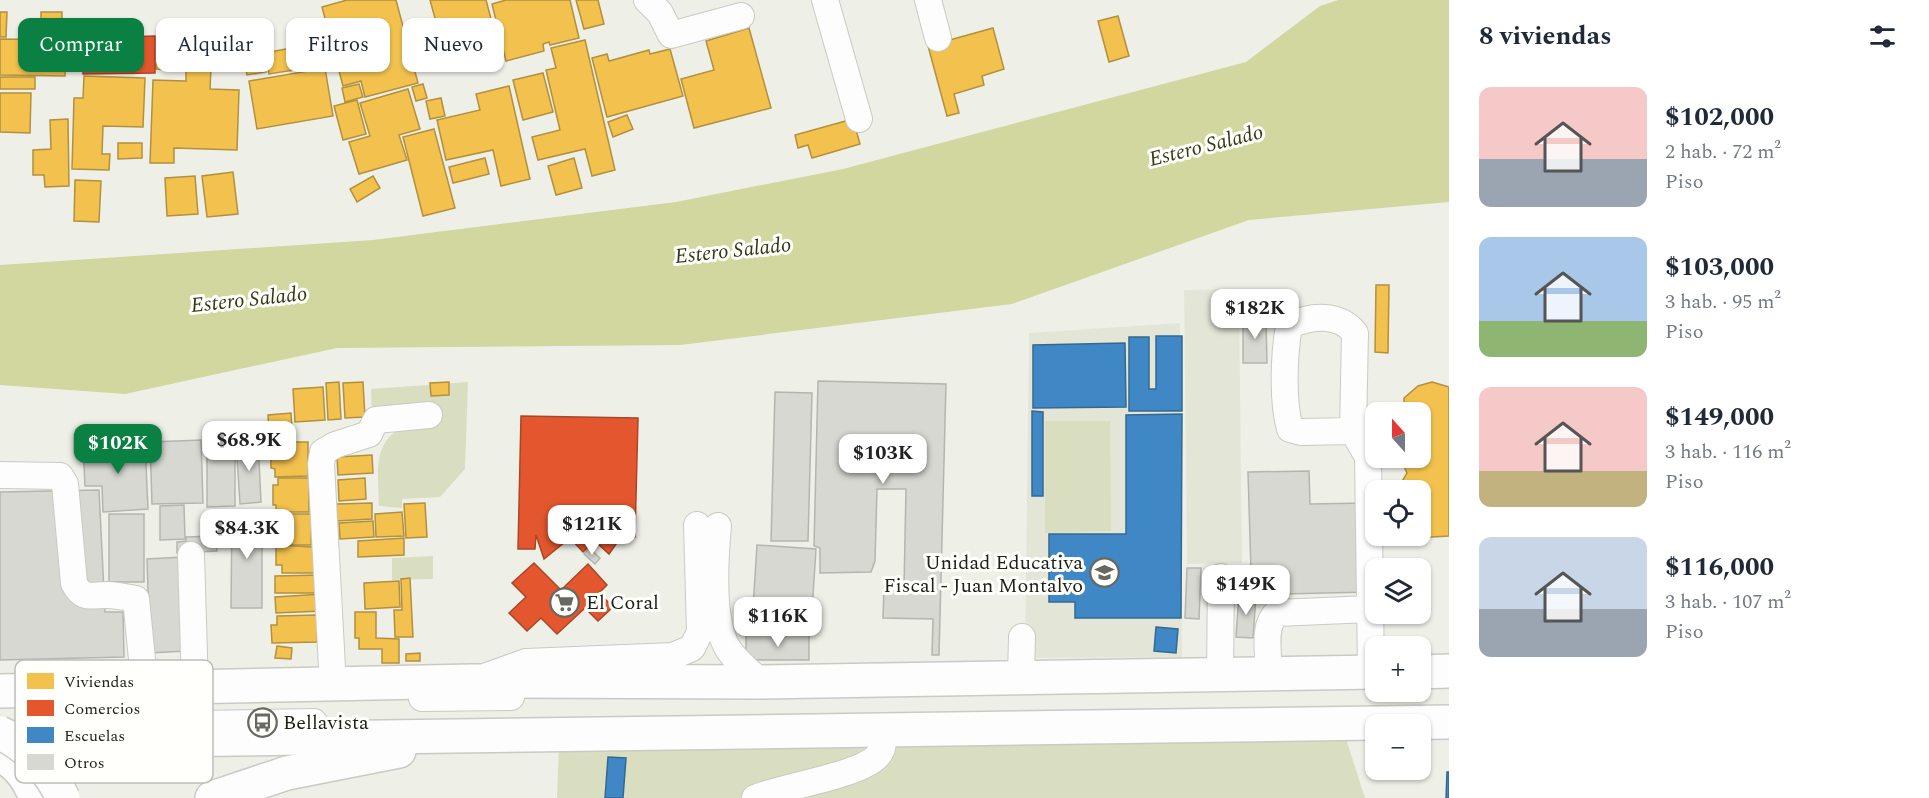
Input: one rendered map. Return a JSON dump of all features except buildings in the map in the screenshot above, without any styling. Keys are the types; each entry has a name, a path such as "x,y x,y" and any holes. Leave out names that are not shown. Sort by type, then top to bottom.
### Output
{"main road":[{"path":"1431,672 1449,672"},
{"path":"213,688 472,681 761,682 1021,676 1220,674 1365,676"},
{"path":"0,691 15,690"},
{"path":"213,739 1449,722"},
{"path":"212,798 287,773 483,734"},
{"path":"0,735 15,740"},
{"path":"0,749 15,748"},
{"path":"0,756 15,765"},
{"path":"29,783 36,798"},
{"path":"54,783 63,798"}],"street":[{"path":"648,0 660,13 671,35 741,16"},
{"path":"825,0 859,119"},
{"path":"928,0 938,38"},
{"path":"1353,431 1301,432 1290,429 1286,417 1286,341 1289,326 1304,318 1346,322 1355,333 1353,431 1368,457 1369,558"},
{"path":"333,686 321,464 323,452 335,445 369,434 376,420 429,415"},
{"path":"0,475 60,476 65,484 74,583 78,592 88,597 107,595 135,599 142,660"},
{"path":"472,681 526,662 673,656 692,648 700,632 707,560 707,525"},
{"path":"191,555 194,660"},
{"path":"707,560 721,632 739,663 761,682"},
{"path":"1220,674 1221,577"},
{"path":"1269,674 1271,618 1277,614 1365,609"},
{"path":"1021,676 1022,637"},
{"path":"0,675 15,679"},
{"path":"213,700 1365,676"},
{"path":"1431,683 1449,683"},
{"path":"0,704 15,704"},
{"path":"213,724 1449,708"},
{"path":"755,798 843,773 872,761 881,751 884,731"},
{"path":"0,735 15,734"}],"shaded area":[{"path":"1239,289 1242,563 1187,564 1184,290"},
{"name":"Unidad Educativa Fiscal - Juan Montalvo","path":"1180,323 1182,657 1025,658 1029,333"},
{"path":"468,382 465,469 440,497 402,499 402,508 379,506 378,463 380,453 390,436 399,429 372,414 371,389"},
{"path":"1045,421 1110,421 1111,531 1045,533"},
{"path":"433,556 433,579 392,580 392,558"},
{"path":"1345,736 1365,798 557,798 559,745"}],"water":[{"name":"Estero Salado","path":"1338,0 1449,0 1449,202 1249,220 1012,304 680,345 337,348 125,394 0,385 0,265 373,240 676,202 843,169 1246,62 1320,6"}],"place":[{"name":"Unidad Educativa Fiscal - Juan Montalvo","path":"1104,573"},
{"name":"El Coral","path":"565,602"},
{"name":"Bellavista","path":"262,722"}]}
